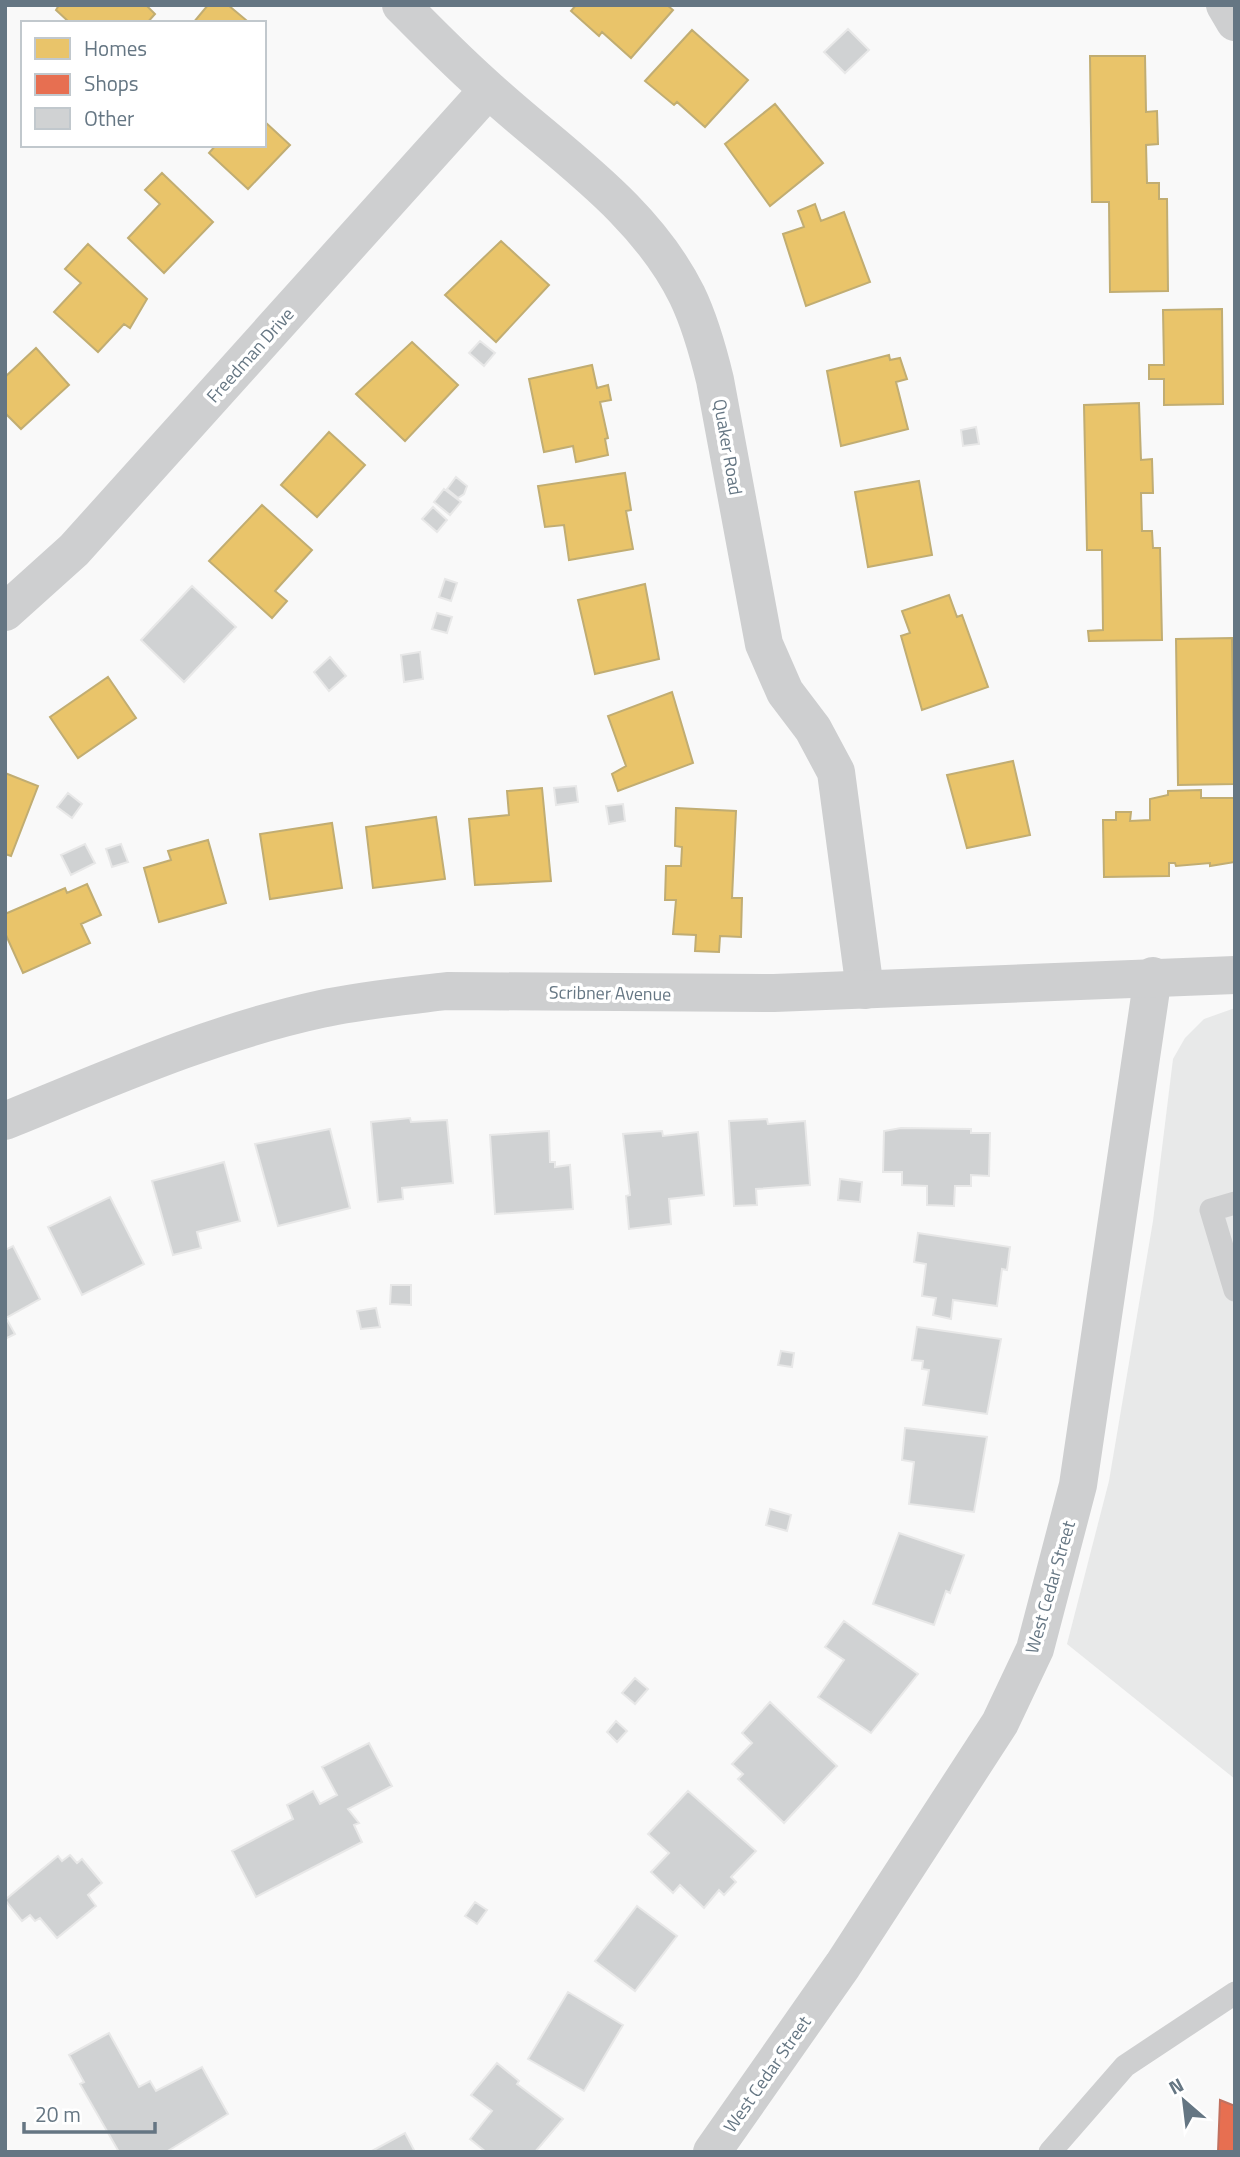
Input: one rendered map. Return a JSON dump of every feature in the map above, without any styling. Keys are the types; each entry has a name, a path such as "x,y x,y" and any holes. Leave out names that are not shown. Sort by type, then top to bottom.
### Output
{"street":[{"name":"Quaker Road","path":"401,5 488,90 594,179 660,253 686,293 705,338 715,380 764,644 785,692 813,729 836,772 865,990"},
{"path":"1225,5 1235,22"},
{"name":"Freedman Drive","path":"5,612 74,550 488,90"},
{"name":"Scribner Avenue","path":"5,1121 203,1043 274,1021 356,1003 447,992 674,995 1235,975"},
{"name":"West Cedar Street","path":"712,2152 843,1965 1000,1723 1035,1649 1078,1485 1153,976"}],"lane":[{"path":"1235,1203 1211,1210 1235,1290"},
{"path":"1050,2152 1125,2066 1235,1993"}],"shaded area":[{"path":"1235,1008 1235,1779 1067,1644 1109,1481 1153,1221 1173,1059 1185,1038 1204,1019"}],"building: Homes":[{"path":"59,5 146,5 155,14 149,21 68,21 56,10"},
{"path":"208,5 228,5 246,20 245,21 195,21"},
{"path":"576,5 667,5 673,10 631,58 602,32 599,36 571,11"},
{"path":"692,30 748,80 705,127 677,102 674,105 645,81"},
{"path":"1090,56 1145,56 1146,112 1157,111 1158,144 1146,145 1147,183 1159,183 1159,199 1167,199 1168,291 1110,292 1109,202 1092,202"},
{"path":"775,104 823,163 770,206 725,144"},
{"path":"266,123 290,145 248,189 209,153 214,147 266,147"},
{"path":"162,173 213,222 164,273 128,238 160,204 145,190"},
{"path":"815,204 821,221 844,212 870,282 806,306 783,234 804,227 798,211"},
{"path":"501,241 549,285 496,342 445,295"},
{"path":"88,244 147,299 130,328 124,324 98,352 54,312 81,283 65,269"},
{"path":"1222,309 1223,404 1164,405 1164,379 1149,379 1149,365 1164,365 1163,310"},
{"path":"412,342 458,385 405,441 356,394"},
{"path":"36,348 69,385 21,429 5,413 5,377"},
{"path":"889,355 890,360 900,358 907,379 896,382 908,429 841,446 827,371"},
{"path":"592,365 597,388 608,385 611,400 600,402 608,438 605,439 608,455 576,462 573,446 544,452 529,379"},
{"path":"1139,403 1141,460 1152,459 1153,493 1141,493 1142,531 1152,531 1153,548 1160,548 1162,640 1089,641 1088,631 1103,630 1102,550 1087,550 1084,405"},
{"path":"329,432 365,465 317,517 281,485"},
{"path":"625,473 631,510 626,511 633,549 569,560 564,525 545,527 538,486"},
{"path":"919,481 932,555 868,567 855,492"},
{"path":"262,505 312,550 275,591 287,601 272,618 209,561"},
{"path":"645,584 659,659 595,674 578,600"},
{"path":"949,595 957,617 962,615 988,687 922,710 901,636 910,633 902,611"},
{"path":"1232,638 1234,784 1178,785 1176,639"},
{"path":"108,677 136,718 78,758 50,717"},
{"path":"672,692 693,763 618,791 612,774 626,766 608,716"},
{"path":"1013,761 1030,835 967,848 947,775"},
{"path":"5,773 38,786 11,856 5,854"},
{"path":"542,788 551,881 475,885 469,819 509,815 507,791"},
{"path":"1201,790 1201,798 1235,798 1235,862 1210,866 1210,863 1176,866 1175,863 1169,863 1169,876 1104,877 1103,820 1116,820 1116,812 1131,812 1130,821 1150,820 1150,799 1168,795 1168,791"},
{"path":"676,808 736,811 732,898 742,898 741,937 720,936 719,952 695,951 696,935 673,934 676,900 665,900 666,866 681,866 682,847 675,846"},
{"path":"436,817 445,879 373,888 366,827"},
{"path":"332,823 342,888 270,899 260,834"},
{"path":"208,840 226,903 159,922 144,868 171,860 168,851"},
{"path":"87,884 101,915 81,924 90,943 23,973 5,933 5,914 65,888 67,893"}],"building: Shops":[{"path":"1220,2100 1235,2106 1235,2152 1218,2152"}],"building: Other":[{"path":"848,29 869,50 845,73 824,52"},
{"path":"480,341 495,353 484,366 469,353"},
{"path":"976,427 979,444 963,446 961,430"},
{"path":"456,477 467,486 464,494 458,498 447,489"},
{"path":"444,489 461,502 450,515 434,502"},
{"path":"433,507 447,520 437,532 422,519"},
{"path":"445,579 457,583 451,601 439,597"},
{"path":"192,586 236,627 184,682 141,640"},
{"path":"437,613 452,617 447,633 432,629"},
{"path":"420,652 423,679 404,682 401,655"},
{"path":"330,657 346,676 329,691 314,672"},
{"path":"576,786 578,802 556,805 554,788"},
{"path":"68,793 82,804 72,818 57,807"},
{"path":"623,804 625,821 609,824 606,806"},
{"path":"85,844 95,863 71,875 61,855"},
{"path":"121,844 128,862 112,867 106,849"},
{"path":"410,1118 411,1122 447,1120 453,1183 402,1188 403,1199 378,1202 371,1122"},
{"path":"767,1119 768,1124 805,1121 810,1185 756,1189 757,1205 734,1206 729,1121"},
{"path":"901,1128 971,1129 971,1133 990,1133 989,1176 971,1175 971,1186 955,1186 954,1206 927,1205 927,1186 902,1185 902,1172 883,1172 884,1131"},
{"path":"330,1129 350,1208 278,1226 255,1144"},
{"path":"549,1131 550,1162 555,1162 555,1167 570,1165 573,1209 495,1214 490,1135"},
{"path":"662,1131 663,1136 698,1132 704,1195 669,1199 671,1224 629,1229 626,1196 630,1195 623,1134"},
{"path":"224,1162 240,1221 197,1232 201,1248 173,1255 152,1181"},
{"path":"840,1179 862,1182 860,1202 838,1200"},
{"path":"110,1197 144,1264 82,1295 48,1227"},
{"path":"918,1233 1010,1247 1007,1270 1002,1269 997,1306 953,1300 951,1319 933,1315 936,1298 922,1296 926,1264 914,1262"},
{"path":"13,1246 40,1299 6,1318 15,1334 5,1339 5,1250"},
{"path":"391,1285 411,1285 411,1305 390,1304"},
{"path":"376,1308 380,1327 361,1329 357,1311"},
{"path":"917,1327 1001,1339 987,1414 923,1405 929,1370 922,1369 923,1361 912,1360"},
{"path":"781,1351 794,1353 792,1367 778,1365"},
{"path":"905,1428 987,1437 974,1512 909,1504 914,1462 902,1460"},
{"path":"770,1509 791,1515 787,1531 766,1525"},
{"path":"899,1533 964,1555 950,1593 946,1591 934,1625 873,1604"},
{"path":"844,1621 918,1674 871,1733 818,1697 844,1660 825,1647"},
{"path":"635,1678 648,1689 635,1704 622,1693"},
{"path":"770,1702 837,1766 784,1823 738,1779 743,1774 732,1764 752,1743 742,1733"},
{"path":"616,1721 627,1731 617,1742 607,1732"},
{"path":"369,1743 392,1786 348,1809 359,1823 354,1825 362,1842 256,1897 232,1851 293,1819 287,1805 313,1791 320,1804 337,1795 322,1767"},
{"path":"688,1791 756,1851 731,1877 736,1882 724,1895 719,1890 704,1908 680,1885 673,1893 651,1872 669,1853 648,1834"},
{"path":"70,1855 77,1863 82,1859 102,1883 88,1895 96,1906 57,1938 40,1918 35,1921 30,1915 22,1921 5,1900 58,1856 62,1861"},
{"path":"475,1902 487,1910 477,1924 465,1916"},
{"path":"637,1906 677,1936 635,1991 595,1961"},
{"path":"568,1992 623,2025 584,2091 528,2059"},
{"path":"109,2033 139,2087 150,2081 156,2091 202,2067 228,2114 166,2152 119,2152 80,2084 84,2082 69,2055"},
{"path":"497,2063 519,2081 517,2084 563,2119 535,2152 486,2152 470,2139 492,2111 471,2095"},
{"path":"405,2133 415,2152 370,2152"}]}
